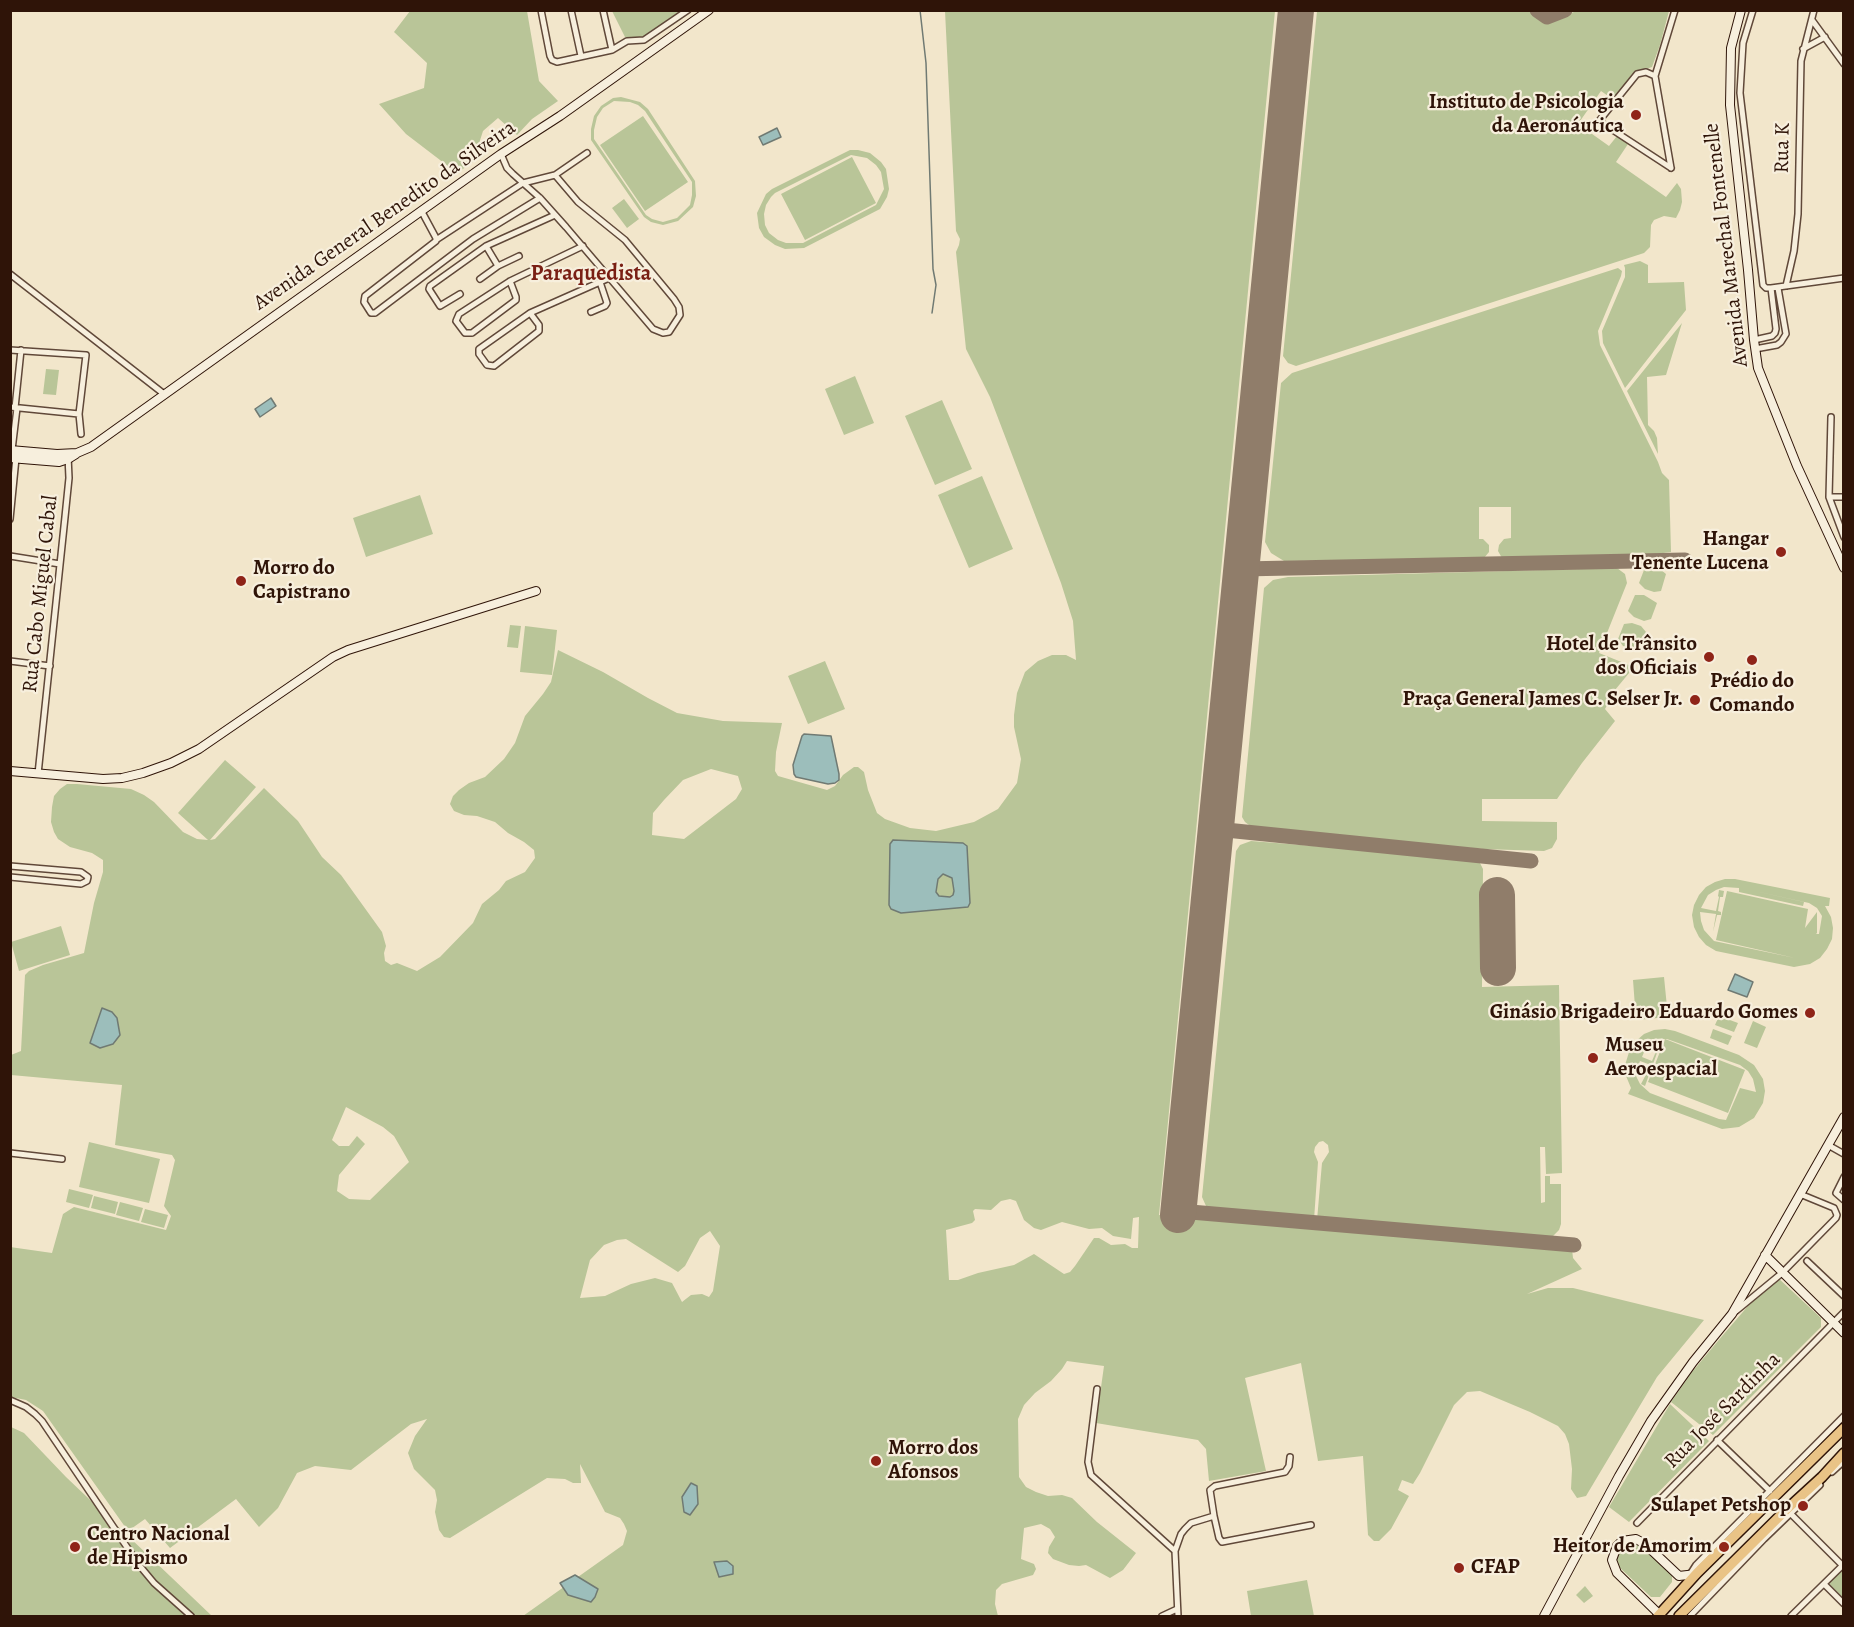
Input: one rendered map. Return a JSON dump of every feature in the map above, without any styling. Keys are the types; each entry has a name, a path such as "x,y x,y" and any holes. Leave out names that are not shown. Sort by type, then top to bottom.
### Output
{"main road":[{"name":"Avenida General Benedito da Silveira","path":"74,454 99,442 501,154 560,116 709,10"},
{"name":"Avenida Marechal Fontenelle","path":"1741,10 1731,48 1730,105 1755,349 1762,379 1797,466 1844,568"},
{"path":"13,453 74,454"},
{"path":"10,771 103,779 122,778 152,770 199,748 315,667 348,650 536,591"},
{"path":"1544,1617 1651,1421 1693,1362 1732,1314 1844,1117"},
{"path":"1765,1255 1844,1333"},
{"path":"1692,1577 1675,1574 1645,1544 1636,1539 1622,1541 1617,1546 1612,1560 1617,1573 1660,1616 1692,1577 1774,1491 1844,1428"},
{"path":"1679,1617 1788,1512 1844,1453"}],"street":[{"path":"541,10 551,59 557,62 612,50 626,42 640,42 688,10"},
{"path":"571,10 581,56"},
{"path":"603,10 612,50"},
{"path":"1655,76 1646,72 1637,74 1599,121 1671,168 1655,76 1675,10"},
{"path":"1753,10 1743,43 1740,93 1763,285 1778,288 1844,278"},
{"name":"Rua K","path":"1786,286 1794,251 1798,214 1801,61 1814,10"},
{"path":"1812,20 1844,63"},
{"path":"1803,49 1825,37"},
{"path":"540,198 473,239 375,313 371,313 364,302 365,296 436,240 523,183 555,175 587,153"},
{"path":"501,154 507,168 540,198 653,330 669,332 680,315 679,307 674,299 625,240 578,202 555,175"},
{"path":"422,212 436,240"},
{"path":"460,294 440,306 429,289 486,246 555,215"},
{"path":"486,246 498,266"},
{"path":"510,281 516,300 472,333 465,333 456,321 459,314 510,281 583,246"},
{"path":"480,279 498,266 519,256"},
{"path":"10,274 164,394"},
{"path":"530,313 539,325 539,331 495,366 487,365 479,354 479,349 530,313 609,278"},
{"path":"591,312 607,303 600,282"},
{"path":"1754,340 1772,336 1775,333 1769,288"},
{"path":"1755,349 1777,345 1784,338 1786,328 1778,288"},
{"path":"1773,306 1781,305"},
{"path":"1775,333 1784,338"},
{"path":"10,350 86,355 79,414 81,434"},
{"path":"10,519 14,408 21,350"},
{"path":"14,408 79,414"},
{"path":"1831,417 1829,497 1844,537"},
{"name":"Rua Cabo Miguel Cabal","path":"38,774 69,478 74,454"},
{"path":"1829,497 1844,497"},
{"path":"10,556 60,564"},
{"path":"10,661 50,666"},
{"path":"10,866 81,872 88,877 81,884 10,877"},
{"path":"29,879 31,867"},
{"path":"1828,1144 1844,1154"},
{"path":"10,1154 62,1159"},
{"path":"1844,1177 1836,1193 1844,1200"},
{"path":"1732,1314 1782,1272 1836,1218 1837,1215 1830,1206 1800,1194"},
{"path":"1807,1261 1844,1296"},
{"name":"Rua José Sardinha","path":"1636,1522 1844,1312"},
{"path":"1097,1389 1088,1462 1091,1475 1175,1551"},
{"path":"10,1400 26,1407 42,1421 139,1565 154,1583 191,1617"},
{"path":"1717,1440 1774,1491 1844,1416"},
{"path":"1290,1457 1289,1466 1285,1472 1212,1487 1210,1493 1219,1538 1222,1542 1311,1525"},
{"path":"1690,1617 1788,1512 1844,1461"},
{"path":"1788,1512 1843,1564 1791,1617"},
{"path":"1178,1617 1175,1551 1181,1534 1191,1523 1214,1516"},
{"path":"1824,1584 1844,1604"},
{"path":"1162,1617 1177,1609"}],"green space":[{"path":"1532,10 1538,17 1545,20 1577,11 1669,11 1652,67 1632,74 1614,100 1601,91 1578,124 1609,146 1617,136 1628,144 1616,162 1666,197 1677,183 1681,189 1682,202 1676,218 1664,216 1654,220 1651,225 1650,247 1644,253 1296,366 1288,363 1283,356 1317,11"},
{"path":"410,11 527,11 539,81 558,101 532,119 517,135 498,118 483,131 473,162 457,173 406,134 379,104 424,88 427,63 394,32"},
{"path":"612,11 681,11 647,35 638,38 625,37"},
{"path":"945,11 1275,11 1159,1215 1572,1249 1573,1258 1582,1269 1527,1294 1548,1288 1573,1288 1704,1320 1657,1377 1586,1496 1577,1498 1571,1489 1572,1469 1569,1444 1565,1434 1558,1426 1480,1391 1467,1392 1454,1405 1413,1484 1402,1480 1398,1490 1409,1496 1391,1529 1379,1541 1374,1541 1368,1535 1363,1456 1318,1461 1301,1363 1245,1378 1266,1471 1209,1481 1206,1449 1198,1440 1096,1423 1104,1366 1067,1361 1051,1381 1024,1405 1018,1419 1019,1477 1026,1487 1036,1492 1048,1496 1062,1495 1072,1498 1097,1522 1136,1553 1123,1570 1110,1578 1086,1565 1069,1565 1053,1559 1048,1553 1055,1537 1050,1529 1041,1524 1024,1528 1021,1559 1034,1564 1036,1569 1033,1575 1002,1584 996,1590 995,1604 998,1616 523,1616 623,1545 627,1531 624,1524 620,1518 605,1512 580,1464 581,1483 547,1478 450,1538 444,1537 439,1530 435,1512 437,1500 435,1490 414,1469 408,1453 415,1436 427,1419 411,1424 351,1470 315,1466 297,1473 278,1508 259,1527 236,1499 170,1548 145,1519 128,1531 43,1411 26,1400 11,1397 10,1247 52,1253 63,1214 74,1207 166,1230 171,1216 164,1206 175,1160 172,1155 115,1145 122,1085 11,1075 11,1055 21,1051 25,975 43,965 84,953 103,872 103,860 92,853 70,847 58,839 51,822 54,796 67,784 131,789 154,802 183,832 197,839 208,840 178,813 225,760 256,787 210,840 215,839 264,788 298,821 322,857 341,875 382,932 386,946 385,961 391,965 397,963 417,971 440,957 473,923 482,904 506,881 525,872 535,858 534,850 495,822 454,811 450,804 453,796 459,790 485,777 504,759 515,743 525,716 551,682 558,650 677,713 723,721 782,723 776,752 775,771 778,776 827,790 835,786 843,775 854,767 858,767 864,772 877,813 885,819 910,828 936,831 974,822 998,809 1017,783 1021,759 1014,727 1014,715 1017,693 1025,672 1038,661 1052,655 1066,655 1076,660 1073,621 1061,583 990,397 966,349 956,252 960,239 956,231","holes":["711,769 738,776 742,789 736,799 684,839 652,835 653,813 683,780","346,1107 383,1127 394,1136 409,1162 370,1200 349,1199 337,1191 339,1175 365,1144 357,1136 349,1146 339,1146 332,1140","1010,1199 1016,1201 1024,1220 1034,1228 1041,1230 1062,1222 1089,1229 1102,1228 1113,1236 1131,1239 1133,1218 1139,1217 1138,1248 1125,1244 1111,1245 1099,1238 1094,1238 1075,1266 1070,1272 1064,1274 1034,1254 1014,1265 958,1280 949,1280 946,1230 972,1223 975,1220 973,1211 975,1209 991,1210 1001,1201","710,1231 720,1246 713,1291 709,1297 702,1294 691,1295 682,1302 672,1283 655,1278 631,1284 605,1296 580,1298 590,1260 604,1245 626,1239 678,1272 685,1266 700,1238"]},
{"path":"621,97 640,102 648,109 695,181 696,196 693,207 678,221 663,225 651,222 644,217 591,140 594,116 601,106 613,98","holes":["614,101 630,102 645,111 692,182 690,205 677,218 663,222 646,215 594,139 597,117 603,108"]},
{"path":"643,116 688,182 645,211 600,145"},
{"path":"850,150 858,150 870,153 881,162 886,169 889,189 880,209 804,248 785,249 764,237 759,228 757,213 766,194","holes":["851,155 867,158 881,172 884,189 876,205 803,243 786,243 769,233 765,225 764,214 766,205 775,193"]},
{"path":"852,157 876,203 805,240 781,194"},
{"path":"624,199 639,219 627,228 612,208"},
{"path":"1640,261 1648,265 1648,283 1684,282 1686,310 1625,388 1603,343 1602,331 1625,277 1624,265"},
{"path":"1618,268 1622,271 1621,276 1598,331 1600,345 1662,473 1669,480 1671,552 1639,556 1502,558 1498,551 1499,545 1504,539 1511,538 1511,507 1479,507 1479,539 1483,539 1489,545 1489,552 1484,558 1284,561 1271,553 1265,542 1281,383 1292,373"},
{"path":"1682,323 1666,375 1647,377 1648,425 1657,438 1658,454 1627,391"},
{"path":"46,369 59,370 56,395 43,394"},
{"path":"855,376 874,423 844,435 825,389"},
{"path":"942,400 972,469 935,485 905,416"},
{"path":"982,476 1013,549 969,568 938,495"},
{"path":"420,495 433,534 366,557 353,518"},
{"path":"1650,566 1666,574 1661,591 1654,592 1645,589 1639,583 1644,570"},
{"path":"1617,568 1625,574 1627,583 1599,653 1634,667 1615,690 1605,709 1615,721 1557,799 1482,799 1482,821 1557,822 1557,839 1552,848 1544,851 1483,849 1253,828 1245,822 1242,817 1264,588 1273,580 1288,577"},
{"path":"1635,595 1644,595 1657,603 1651,619 1644,621 1634,617 1628,611"},
{"path":"1632,623 1641,626 1646,632 1639,648 1631,649 1623,646 1618,639 1624,624"},
{"path":"510,625 521,626 518,648 507,647"},
{"path":"525,626 557,630 552,675 520,672"},
{"path":"825,661 845,709 808,724 788,676"},
{"path":"1251,841 1476,859 1480,863 1483,869 1482,987 1559,985 1562,1173 1546,1174 1545,1147 1540,1147 1541,1203 1545,1202 1545,1176 1550,1176 1550,1184 1561,1184 1561,1224 1552,1237 1317,1220 1322,1163 1329,1152 1328,1145 1323,1141 1319,1142 1314,1152 1318,1162 1314,1220 1214,1210 1206,1206 1202,1197 1236,851 1240,845"},
{"path":"1735,879 1830,898 1829,906 1825,906 1831,917 1833,928 1832,939 1827,949 1820,958 1810,964 1794,967 1716,951 1699,937 1692,915 1699,895 1715,882","holes":["1724,887 1739,888 1739,892 1803,906 1804,902 1746,889 1809,903 1817,908 1822,916 1819,934 1816,934 1817,912 1805,928 1808,909 1727,891 1716,940 1795,958 1714,941 1704,930 1700,912 1716,914 1713,932 1717,915 1721,915 1718,911 1720,897 1723,897 1724,891 1719,890 1716,911 1701,908 1708,895 1716,890"]},
{"path":"61,926 70,955 19,971 11,942"},
{"path":"1664,977 1668,1017 1636,1020 1633,980"},
{"path":"1719,1016 1738,1023 1734,1032 1715,1025"},
{"path":"1753,1021 1766,1027 1757,1048 1744,1043"},
{"path":"1713,1029 1732,1036 1728,1045 1710,1038"},
{"path":"1654,1030 1675,1031 1739,1055 1754,1065 1763,1079 1765,1091 1763,1103 1754,1118 1739,1127 1722,1129 1628,1094 1631,1088 1626,1076 1625,1065 1630,1049 1644,1034","holes":["1657,1039 1667,1039 1740,1065 1753,1079 1756,1092 1740,1088 1726,1120 1650,1093 1640,1084 1636,1071 1640,1061 1651,1065 1641,1084 1645,1086 1661,1042 1652,1061 1642,1057 1648,1043"]},
{"path":"1665,1039 1745,1070 1728,1113 1648,1082"},
{"path":"89,1142 160,1159 149,1203 79,1187"},
{"path":"69,1189 93,1195 89,1208 66,1202"},
{"path":"94,1196 118,1202 115,1214 91,1208"},
{"path":"120,1202 143,1208 139,1221 116,1215"},
{"path":"145,1209 168,1215 164,1228 141,1222"},
{"path":"1777,1277 1821,1318 1821,1327 1713,1435 1671,1402 1692,1372 1723,1335"},
{"path":"1670,1404 1709,1441 1629,1522 1609,1507"},
{"name":"Centro Nacional de Hipismo","path":"11,1427 24,1433 66,1477 212,1616 11,1616"},
{"path":"1631,1543 1642,1547 1672,1575 1672,1582 1660,1597 1651,1597 1618,1566 1618,1553 1626,1544"},
{"path":"1843,1568 1843,1598 1828,1583"},
{"path":"1307,1580 1314,1616 1251,1616 1247,1591"},
{"path":"1585,1586 1593,1596 1584,1603 1576,1595"}],"water":[{"path":"777,128 781,137 763,145 759,137"},
{"path":"271,398 276,406 260,417 255,409"},
{"path":"804,734 831,736 839,774 839,780 835,783 828,784 796,777 794,774 793,765"},
{"path":"893,840 963,843 967,846 970,903 968,907 901,913 891,909 889,905 890,844","holes":["943,874 952,878 953,895 939,896 936,892 938,879"]},
{"path":"1735,974 1753,982 1747,997 1728,990"},
{"path":"102,1008 112,1012 117,1018 120,1035 113,1044 100,1048 90,1043"},
{"path":"691,1483 697,1486 698,1504 690,1515 684,1512 682,1497"},
{"path":"727,1561 733,1566 733,1574 719,1577 714,1562"},
{"path":"575,1575 598,1589 591,1602 568,1595 560,1583"}],"waterway":[{"path":"920,10 926,63 933,269 936,285 932,313"}],"taxiway":[{"path":"1537,10 1547,17 1565,10"},
{"path":"1242,569 1685,560"},
{"path":"1216,829 1531,861"},
{"path":"1179,1211 1574,1245"}],"runway":[{"path":"1178,1215 1296,10"},
{"path":"1497,895 1498,968"}],"place":[{"name":"Instituto de Psicologia da Aeronáutica","path":"1636,115"},
{"name":"Hangar Tenente Lucena","path":"1781,552"},
{"name":"Morro do Capistrano","path":"241,581"},
{"name":"Hotel de Trânsito dos Oficiais","path":"1709,657"},
{"name":"Prédio do Comando","path":"1752,660"},
{"name":"Praça General James C. Selser Jr.","path":"1695,700"},
{"name":"Ginásio Brigadeiro Eduardo Gomes","path":"1810,1013"},
{"name":"Museu Aeroespacial","path":"1593,1058"},
{"name":"Morro dos Afonsos","path":"876,1461"},
{"name":"Sulapet Petshop","path":"1803,1506"},
{"name":"Centro Nacional de Hipismo","path":"75,1547"},
{"name":"Heitor de Amorim","path":"1724,1547"},
{"name":"CFAP","path":"1459,1568"}],"district":[{"name":"Paraquedista","path":"591,275"}]}
